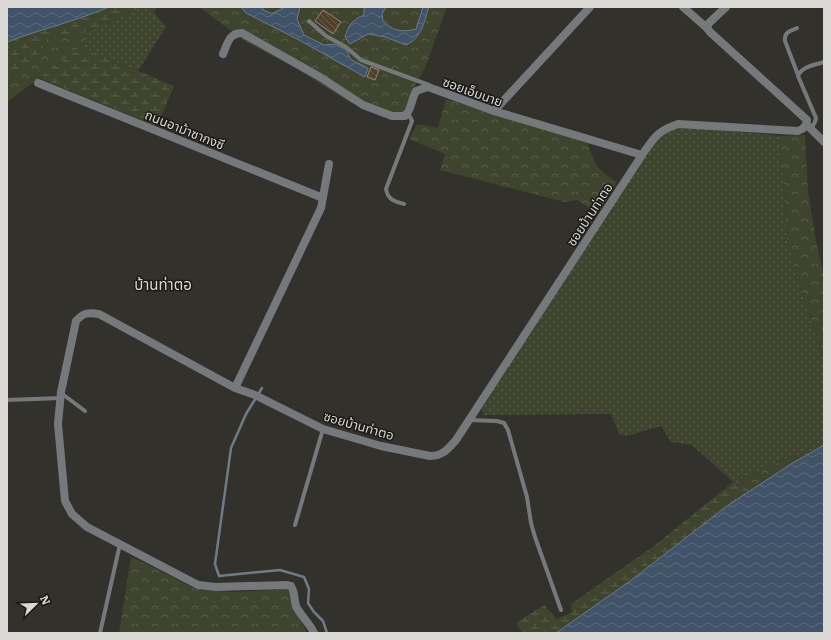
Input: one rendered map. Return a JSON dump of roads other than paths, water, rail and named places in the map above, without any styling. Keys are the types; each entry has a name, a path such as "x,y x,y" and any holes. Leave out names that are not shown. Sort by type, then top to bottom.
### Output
{"street":[{"path":"496,110 590,7"},
{"path":"683,7 807,120 809,127 824,142"},
{"path":"707,28 709,23 726,7"},
{"path":"223,54 230,38 236,34 242,33 320,77 373,110 392,116 405,116 408,113"},
{"name":"ถนนอาม้าซากงซี","path":"38,83 323,198"},
{"name":"ซอยเอ็มนาย","path":"408,113 416,91 428,87 496,110 642,155"},
{"name":"ซอยบ้านท่าตอ","path":"314,633 295,603 295,593 291,586 216,587 198,585 87,527 72,514 65,501 58,424 60,395 76,321 83,314 99,314 236,388 255,395 323,429 380,446 430,456 438,456 446,451 456,440 655,136 665,128 678,124 798,131 809,127"},
{"path":"236,388 321,208 329,164"}],"lane":[{"path":"309,21 326,36 346,47 361,60 496,110"},
{"path":"797,28 788,32 785,37 798,76 816,118 809,127"},
{"path":"798,76 803,68 824,62"},
{"path":"404,204 390,199 387,195 386,188 412,121 408,113"},
{"path":"7,400 60,395 85,411"},
{"path":"469,420 497,421 504,423 508,430 527,497 535,537 561,610"},
{"path":"295,525 323,429"},
{"path":"100,633 120,544"}],"water":[{"path":"7,7 109,7 84,17 7,42"},
{"path":"241,7 262,7 262,9 272,14 285,7 300,7 297,19 304,35 324,45 334,44 347,50 350,59 368,68 365,77 299,40 246,13"},
{"path":"364,7 386,7 382,14 383,21 395,29 406,31 416,29 423,7 429,7 419,34 406,45 385,37 368,34 350,44 345,37 346,33 354,21 364,15"},
{"path":"824,445 824,633 556,633 630,581 727,506 791,464"}],"waterway":[{"path":"262,388 246,414 231,448 215,564 219,576 280,570 304,577 309,589 308,603 323,621 327,633"}],"district":[{"name":"บ้านท่าตอ","path":"163,283"}]}
